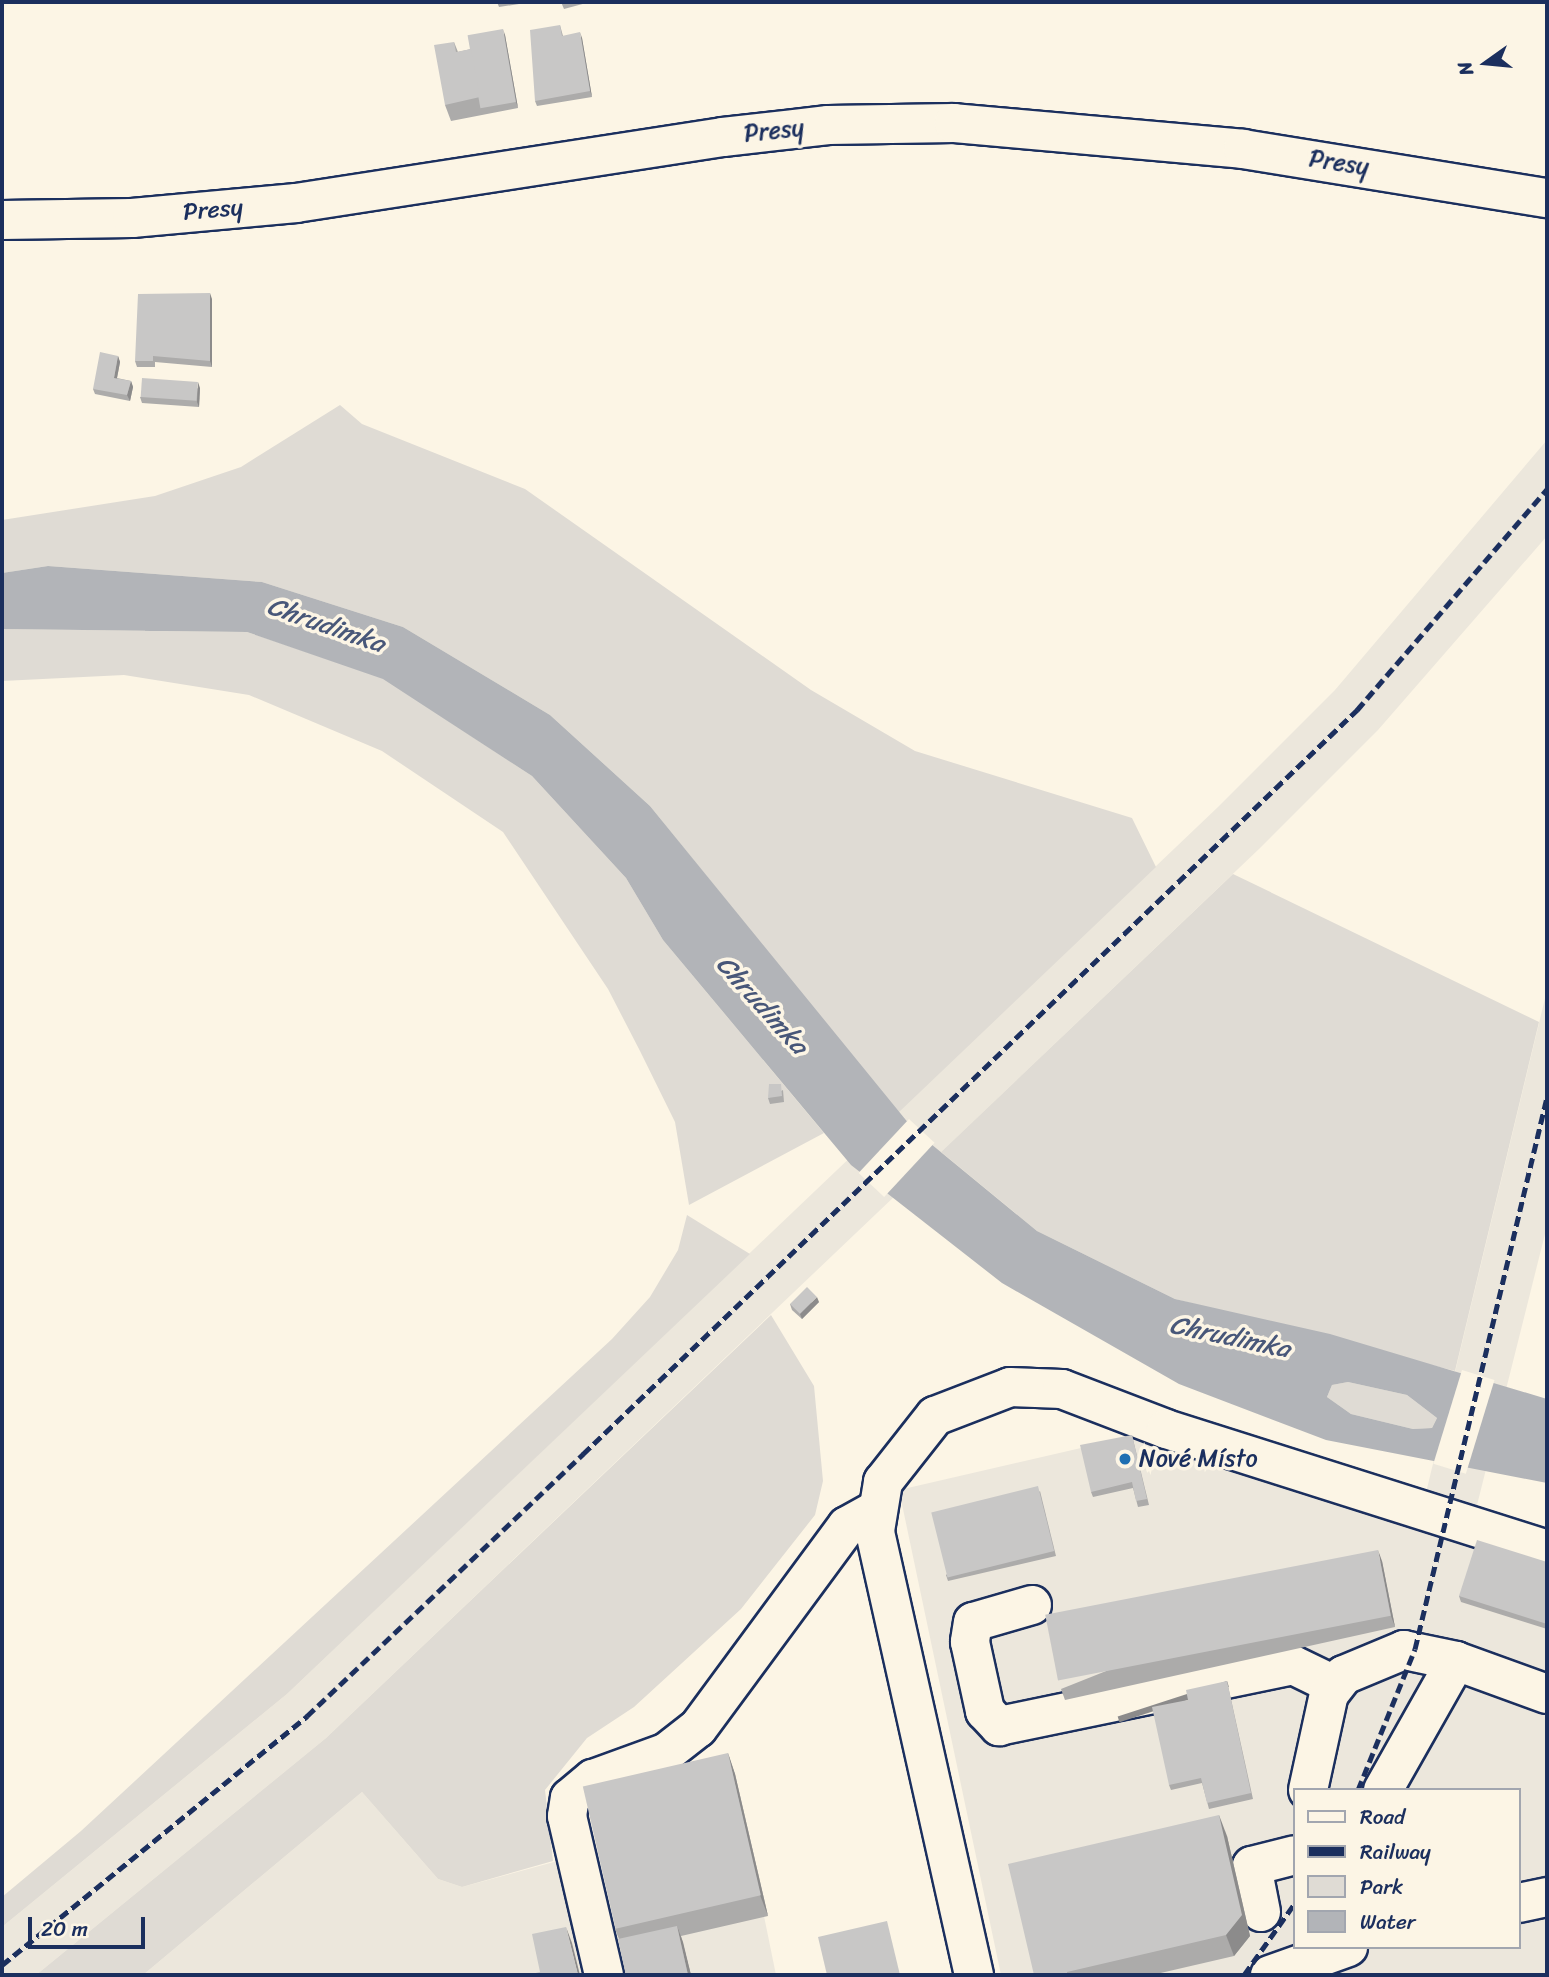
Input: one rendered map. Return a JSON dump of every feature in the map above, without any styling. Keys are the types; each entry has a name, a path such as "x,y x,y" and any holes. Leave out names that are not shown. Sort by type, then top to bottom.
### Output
{"street":[{"name":"Presy","path":"2,220 132,218 296,203 723,137 828,125 942,123 1243,149 1547,198"},
{"path":"974,1975 881,1572 876,1510 894,1461 935,1416 991,1391 1034,1385 1082,1394 1166,1429 1547,1550"},
{"path":"604,1975 567,1816 570,1798 593,1779 667,1752 698,1728 847,1526 876,1510"},
{"path":"1032,1605 973,1622 970,1642 985,1711 999,1726 1293,1665 1334,1685"},
{"path":"1308,1788 1334,1685 1351,1670 1404,1650 1456,1661 1547,1693"},
{"path":"1384,1788 1456,1661"},
{"path":"1261,1912 1252,1866 1294,1855"},
{"path":"1521,1903 1547,1897"},
{"path":"1270,1975 1342,1949"}],"shaded area":[{"path":"1547,440 1547,536 1378,730 1259,849 326,1738 36,1975 2,1975 2,1927 287,1694 1218,807 1335,690"},
{"path":"1547,990 1547,1226 1468,1541 1547,1567 1547,1975 1001,1975 899,1490 1133,1436 1418,1526"},
{"path":"735,1774 776,1975 143,1975 362,1792 438,1879 462,1887 598,1850"}],"green space":[{"path":"340,405 362,424 525,489 811,690 915,751 1132,818 1156,867 898,1113 650,806 550,715 403,627 262,582 48,566 2,573 2,520 155,496 241,467"},
{"path":"3,629 247,632 383,678 532,776 626,878 663,940 824,1133 689,1205 675,1122 640,1051 608,989 503,832 382,751 249,695 124,675 2,681"},
{"path":"1233,874 1539,1022 1455,1371 1175,1299 1037,1231 941,1152"},
{"path":"687,1215 750,1254 287,1694 2,1927 2,1897 81,1831 612,1339 650,1297 678,1250"},
{"path":"771,1315 814,1386 823,1481 815,1515 741,1609 634,1707 587,1738 545,1790 553,1861 462,1887 438,1879 362,1792 143,1975 36,1975 326,1738"},
{"path":"1348,1382 1407,1395 1437,1418 1432,1428 1413,1429 1351,1414 1327,1397 1332,1385"}],"water":[{"name":"Chrudimka","path":"48,566 262,582 403,627 550,715 650,806 914,1130 1037,1231 1175,1299 1330,1334 1547,1399 1547,1483 1326,1440 1179,1384 1002,1283 851,1165 663,940 626,878 532,776 383,679 247,632 2,629 2,573","holes":["1348,1382 1407,1395 1437,1418 1432,1428 1413,1429 1351,1414 1327,1397 1332,1385"]}],"pier":[{"path":"909,1119 935,1143 884,1197 859,1173"},
{"path":"1462,1370 1495,1380 1466,1474 1433,1464"}],"building":[{"path":"560,25 562,36 580,32 590,91 535,101 530,30"},
{"path":"503,29 516,102 480,108 468,35"},
{"path":"454,42 456,52 471,49 480,97 445,105 434,45"},
{"path":"210,293 210,361 153,356 153,361 135,361 138,294"},
{"path":"100,352 118,356 114,378 131,381 127,395 93,389"},
{"path":"142,378 198,382 197,401 141,397"},
{"path":"769,1084 781,1084 782,1096 768,1098"},
{"path":"807,1287 817,1297 800,1314 790,1304"},
{"path":"1132,1435 1147,1499 1136,1501 1132,1482 1091,1492 1080,1445"},
{"path":"1038,1486 1054,1551 947,1578 931,1513"},
{"path":"1477,1540 1547,1562 1547,1624 1459,1596"},
{"path":"1378,1550 1391,1616 1058,1680 1045,1615"},
{"path":"1227,1681 1251,1793 1207,1803 1201,1778 1169,1785 1152,1707 1188,1700 1186,1690"},
{"path":"728,1753 761,1895 616,1929 583,1787"},
{"path":"1219,1815 1242,1915 1226,1935 1067,1972 1067,1975 1034,1975 1008,1864"},
{"path":"887,1921 900,1975 827,1975 818,1937"},
{"path":"677,1926 688,1975 626,1975 618,1939"},
{"path":"566,1927 578,1975 531,1975 540,1972 532,1934"}],"railway":[{"path":"2,1965 307,1716 583,1454 1357,710 1547,489"},
{"path":"1359,1788 1415,1649 1547,1097"},
{"path":"1244,1975 1294,1904"}],"place":[{"name":"Nové Místo","path":"1125,1459"}]}
